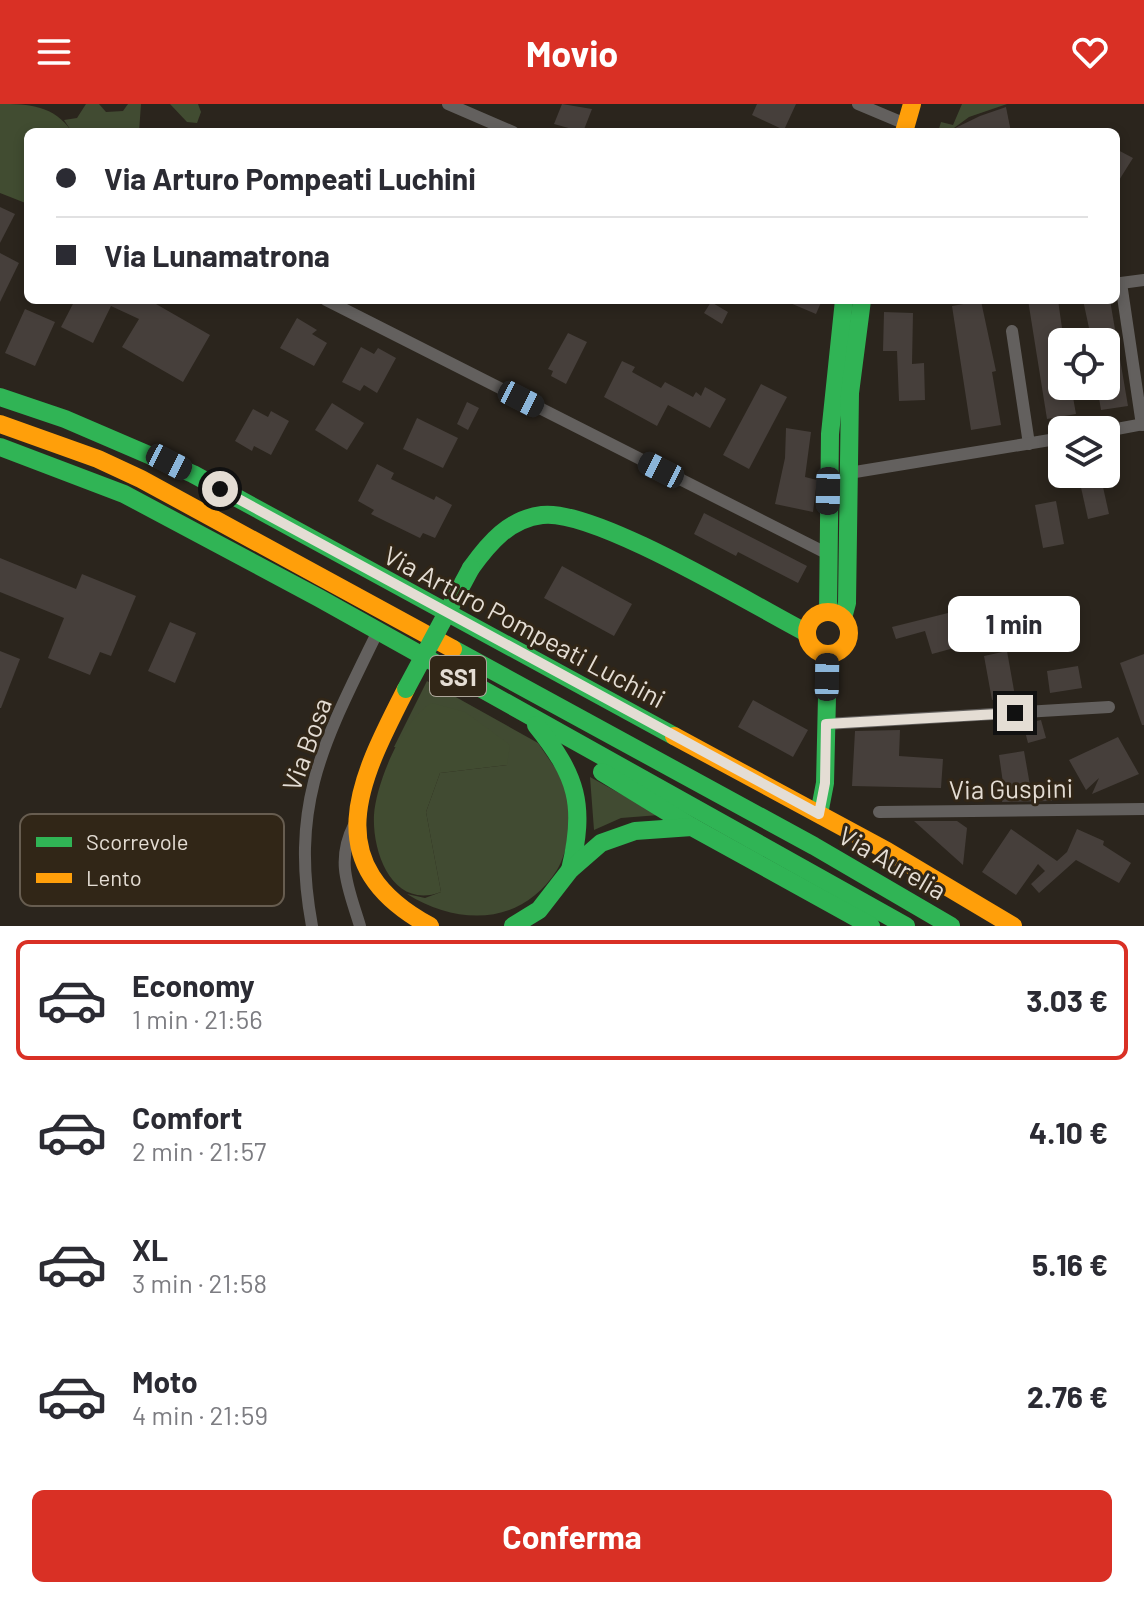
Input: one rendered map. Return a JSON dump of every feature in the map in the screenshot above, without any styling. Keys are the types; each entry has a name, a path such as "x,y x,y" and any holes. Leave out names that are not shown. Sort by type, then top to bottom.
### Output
{"main road":[{"path":"907,128 912,104"},
{"path":"828,654 846,644 849,631 836,615 828,554 833,395 844,304"},
{"path":"807,633 816,616 836,615 847,603 852,362 861,304"},
{"name":"Via Arturo Pompeati Luchini","path":"0,397 87,425 156,455 819,814 1013,926"},
{"name":"Via Aurelia","path":"0,424 87,454 141,479 814,846 951,926"},
{"name":"Via Aurelia","path":"0,447 124,494 378,631 906,926"},
{"path":"430,926 396,907 377,886 362,851 357,819 364,774 471,568 485,547 513,523 549,514 572,516 601,526 807,633 811,645 828,654"},
{"path":"819,814 825,783 828,654"},
{"path":"527,714 597,769 692,827 871,926"},
{"path":"527,714 565,760 576,785 578,838 570,870"},
{"path":"513,926 539,910 570,870 592,849 612,837 648,829 692,827"}],"street":[{"path":"448,104 504,128"},
{"path":"858,104 903,128"},
{"path":"1120,429 1143,425 1121,283 1144,280"},
{"path":"334,304 828,554"},
{"path":"1012,331 1029,444"},
{"path":"849,473 1048,441"},
{"name":"Via Bosa","path":"312,926 303,848 308,798 340,710 378,631"},
{"path":"826,724 1109,707"},
{"name":"Via Guspini","path":"879,812 1144,809"},
{"path":"357,819 342,856 344,875 360,926"}],"green space":[{"path":"0,104 31,106 57,116 69,128 24,128 24,202 0,193"},
{"path":"86,104 99,104 106,112 123,111 128,104 141,104 139,128 69,128 64,120 77,118"},
{"path":"170,104 198,104 201,112 197,123 187,122"},
{"path":"962,104 1007,104 969,117 954,128 939,128 941,122 953,125"},
{"path":"427,681 538,743 575,797 567,844 557,870 526,902 507,911 488,915 447,912 407,894 425,898 441,892 426,812 440,773 507,765 394,747"},
{"path":"432,703 465,712 510,745 507,765 440,773 426,812 441,892 425,896 410,893 389,875 377,846 374,815 380,786 401,737 421,711"},
{"path":"590,777 659,815 621,818 594,830"}],"building":[{"path":"562,104 592,109 585,128 554,124"},
{"path":"757,104 796,104 785,128 752,115"},
{"path":"1006,107 1010,128 955,128"},
{"path":"1120,151 1133,158 1120,179"},
{"path":"0,207 15,214 0,243"},
{"path":"0,253 19,263 0,302"},
{"path":"73,304 156,304 210,335 183,382 122,347 139,319 111,306 93,343 61,327"},
{"path":"710,304 728,312 722,324 704,313"},
{"path":"792,304 820,304 816,314"},
{"path":"982,304 996,371 992,372 1001,425 971,430 952,306"},
{"path":"1029,304 1059,304 1062,328 1048,328 1048,400 1074,400 1076,414 1048,416 1048,419"},
{"path":"1084,304 1111,304 1115,328 1089,328"},
{"path":"25,309 55,322 35,366 5,353"},
{"path":"884,312 913,313 912,364 924,363 925,400 899,401 897,351 883,351"},
{"path":"297,318 317,330 312,334 327,343 314,366 280,348"},
{"path":"568,333 587,342 566,384 551,376 553,371 548,369"},
{"path":"361,347 374,354 378,348 396,358 377,393 364,385 360,391 342,382"},
{"path":"1120,359 1128,406 1101,410 1099,400 1120,400"},
{"path":"622,361 635,367 632,372 661,388 665,382 693,397 696,392 701,396 705,387 726,399 710,428 668,405 657,426 604,397"},
{"path":"761,384 787,397 749,469 723,455"},
{"path":"467,402 479,408 468,430 457,424"},
{"path":"332,403 364,423 347,450 315,430"},
{"path":"253,409 268,417 271,411 289,421 271,455 254,446 252,451 235,441"},
{"path":"417,418 458,438 443,468 403,449"},
{"path":"786,428 811,432 805,477 817,480 813,512 775,504 785,458"},
{"path":"377,464 394,473 391,479 434,500 436,496 452,505 435,538 423,533 420,538 371,514 374,510 358,501"},
{"path":"1081,488 1103,488 1109,514 1088,519"},
{"path":"1056,501 1064,544 1043,548 1035,505"},
{"path":"704,513 807,566 798,583 738,552 736,556 694,534"},
{"path":"0,558 76,589 82,574 136,596 111,656 100,652 90,675 48,658 64,618 0,592"},
{"path":"562,566 632,604 614,636 544,598"},
{"path":"1049,603 1051,613 1063,610 1069,636 1046,641 1042,622 1034,624 1030,607"},
{"path":"964,609 969,644 932,654 925,631 896,639 892,627"},
{"path":"170,622 196,633 175,683 148,671"},
{"path":"0,651 20,659 1,708 0,708"},
{"path":"1007,651 1015,696 992,700 984,656"},
{"path":"1144,654 1144,725 1142,725 1120,663"},
{"path":"1078,666 1082,688 1050,693 1047,671"},
{"path":"753,700 808,730 793,757 738,727"},
{"path":"1041,720 1046,738 1028,743 1023,724"},
{"path":"900,730 899,756 943,759 941,788 852,786 855,731"},
{"path":"1118,737 1139,774 1092,794 1099,778 1086,790 1069,760"},
{"path":"1024,751 1031,791 1052,791 1052,801 1002,802 1004,790 999,755"},
{"path":"914,821 957,821 967,828 963,865"},
{"path":"1011,829 1057,861 1067,852 1077,829 1104,841 1103,845 1131,863 1119,883 1076,860 1039,893 1031,884 1045,871 1038,864 1016,895 982,872"}],"traffic: fast":[{"path":"828,612 830,434 844,304"},
{"path":"843,618 847,603 850,393 861,304"},
{"path":"0,397 65,419 193,474 674,736"},
{"path":"0,447 124,494 319,598 906,926"},
{"path":"471,568 493,541 520,521 542,515 566,517 598,527 674,561 807,633"},
{"path":"406,689 471,568"},
{"path":"453,649 814,846 951,926"},
{"path":"819,814 825,783 828,654"},
{"path":"536,725 561,760 574,792 577,827 570,870"},
{"path":"602,772 692,827"},
{"path":"513,926 539,910 570,870 601,843 635,831 692,827 871,926"}],"traffic: slow":[{"path":"905,128 912,104"},
{"path":"0,424 98,459 141,479 453,649"},
{"path":"828,612 843,618 849,633 843,648 828,654 813,648 807,633 813,618 828,612"},
{"path":"406,689 374,755 363,787 358,818 360,847 371,875 394,902 430,926"},
{"path":"674,736 887,851 1013,926"}],"route":[{"path":"220,489 819,814 825,783 826,724 1015,713"}]}
